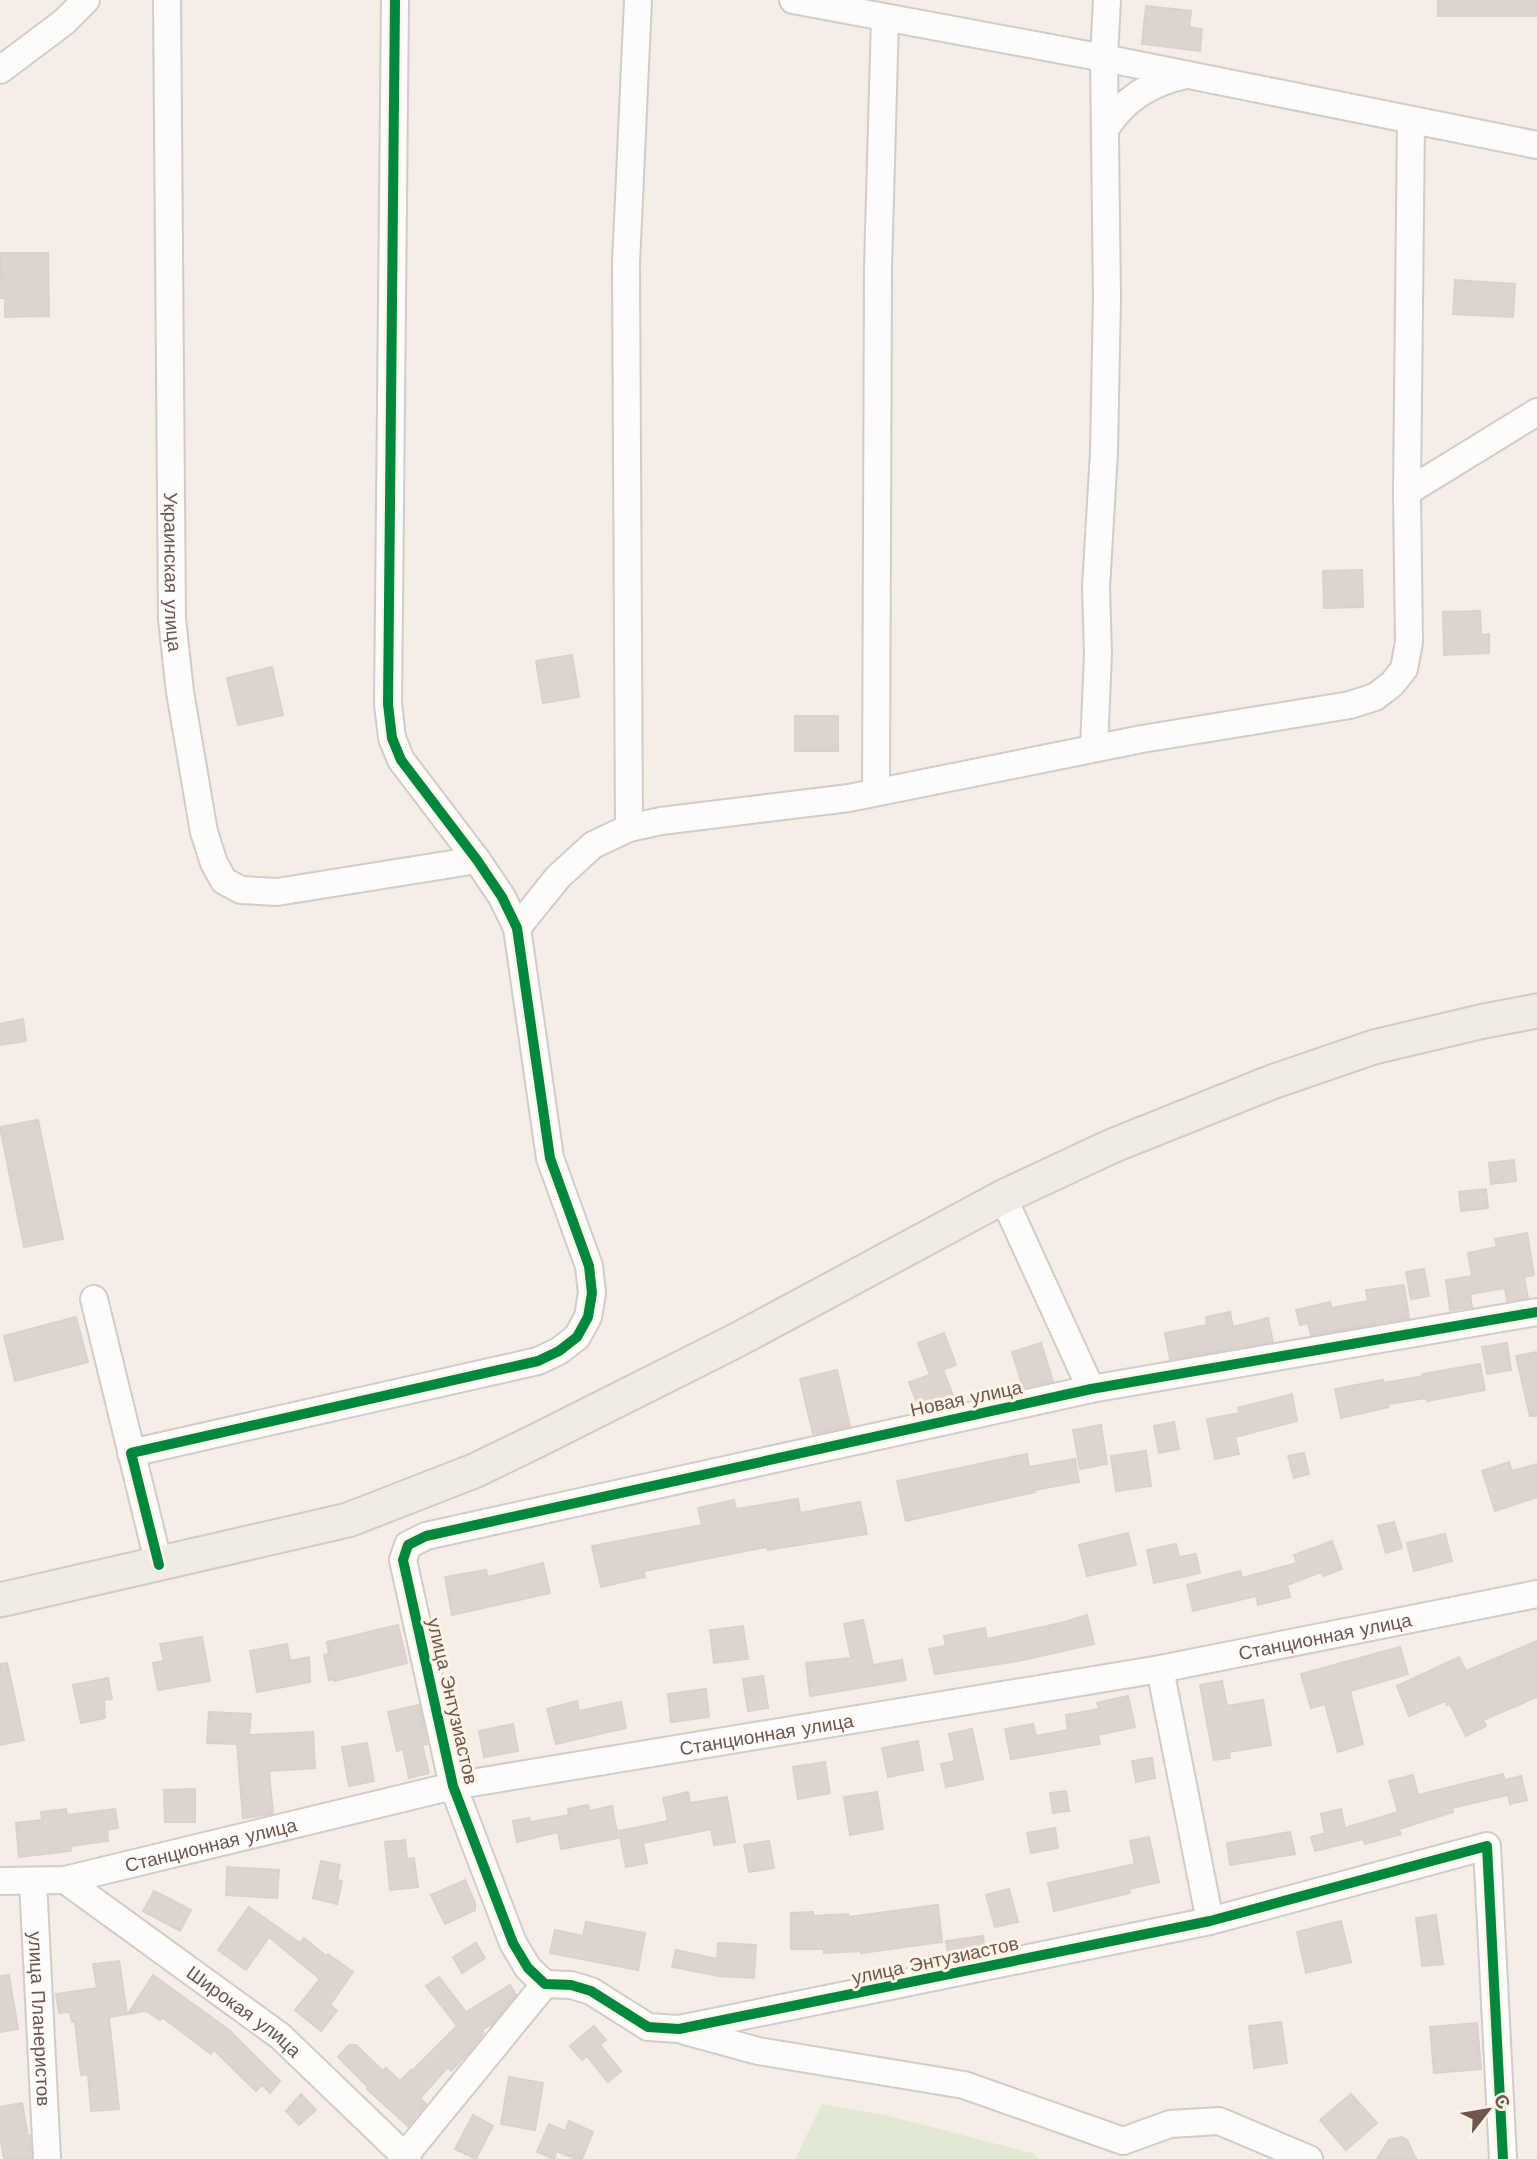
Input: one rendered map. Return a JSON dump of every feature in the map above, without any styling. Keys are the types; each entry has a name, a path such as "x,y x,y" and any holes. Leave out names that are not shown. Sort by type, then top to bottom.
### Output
{"main road":[{"path":"0,1600 348,1520 474,1471 739,1339 1003,1196 1112,1146 1272,1082 1374,1047 1537,1010"}],"street":[{"path":"0,70 64,22 86,0"},
{"name":"Украинская улица","path":"167,0 172,619 182,705 204,832 214,863 224,881 242,890 277,892 477,860"},
{"path":"131,1453 538,1361 559,1351 577,1337 588,1317 592,1293 589,1266 550,1158 517,928 502,897 477,860 401,760 392,738 388,704 395,0"},
{"path":"629,828 626,264 638,0"},
{"path":"793,0 1104,58 1537,145"},
{"path":"1094,748 1098,654 1096,587 1105,426 1107,297 1104,58 1107,0"},
{"path":"876,792 878,268 885,18"},
{"path":"1105,128 1115,113 1130,99 1153,85 1188,75"},
{"path":"517,928 558,877 593,845 629,828 661,821 849,798 1094,748 1350,705 1375,697 1392,684 1404,669 1409,642 1407,492 1412,121"},
{"path":"1407,492 1537,412"},
{"path":"1003,1196 1091,1389"},
{"path":"94,1299 159,1565"},
{"name":"Новая улица","path":"408,1545 426,1536 1091,1389 1537,1312"},
{"name":"улица Энтузиастов","path":"408,1545 403,1560 453,1786 513,1942 528,1968 545,1984 571,1985 591,1991 648,2027 679,2029 1210,1921 1487,1846 1503,2159"},
{"name":"Станционная улица","path":"0,1881 65,1880 453,1786 1160,1669 1537,1594"},
{"path":"1160,1669 1210,1921"},
{"name":"Широкая улица","path":"65,1880 279,2036 405,2158"},
{"name":"улица Планеристов","path":"33,1881 47,2159"},
{"path":"405,2158 545,1984"},
{"path":"679,2029 758,2051 964,2085 1130,2150 1170,2124 1219,2121 1310,2159"}],"green space":[{"path":"822,2104 889,2116 1032,2153 1040,2159 795,2159"}],"building":[{"path":"1438,0 1537,0 1537,16 1438,16"},
{"path":"1146,6 1191,11 1189,27 1202,29 1200,51 1142,44"},
{"path":"1,253 48,253 49,316 5,317 5,298 0,298"},
{"path":"1455,280 1515,284 1513,317 1453,314"},
{"path":"1362,570 1363,607 1324,608 1323,571"},
{"path":"1480,611 1481,635 1489,634 1489,653 1444,655 1443,612"},
{"path":"572,655 579,697 543,703 536,661"},
{"path":"272,667 283,715 238,725 227,678"},
{"path":"795,716 838,716 838,751 795,751"},
{"path":"23,1019 26,1041 0,1045 0,1024"},
{"path":"38,1120 63,1239 24,1247 0,1127"},
{"path":"1514,1160 1516,1181 1491,1184 1489,1163"},
{"path":"1486,1189 1488,1208 1461,1211 1459,1192"},
{"path":"1527,1233 1534,1275 1524,1277 1528,1298 1507,1301 1505,1288 1470,1294 1472,1307 1450,1310 1446,1280 1472,1276 1468,1253 1497,1247 1495,1239"},
{"path":"1424,1269 1429,1296 1411,1299 1406,1272"},
{"path":"1404,1285 1409,1318 1311,1335 1308,1323 1300,1325 1296,1310 1330,1302 1332,1308 1368,1301 1366,1290"},
{"path":"1230,1312 1233,1327 1268,1318 1273,1342 1170,1359 1165,1333 1207,1325 1206,1317"},
{"path":"76,1317 88,1362 15,1381 4,1336"},
{"path":"944,1333 956,1365 934,1373 943,1370 955,1400 920,1411 909,1382 930,1375 918,1343"},
{"path":"1041,1343 1053,1381 1023,1388 1012,1352"},
{"path":"1507,1343 1511,1370 1487,1374 1482,1347"},
{"path":"1537,1352 1537,1416 1530,1416 1516,1356"},
{"path":"1480,1364 1485,1390 1427,1401 1426,1398 1388,1404 1389,1407 1341,1418 1335,1389 1383,1380 1384,1383"},
{"path":"837,1370 850,1426 813,1434 800,1379"},
{"path":"1292,1394 1297,1421 1235,1437 1239,1454 1215,1459 1207,1419 1240,1413 1238,1408"},
{"path":"1174,1422 1179,1449 1159,1453 1154,1426"},
{"path":"1101,1425 1107,1464 1080,1469 1073,1430"},
{"path":"1146,1451 1151,1486 1116,1491 1111,1456"},
{"path":"1304,1453 1309,1474 1294,1478 1288,1456"},
{"path":"1027,1454 1029,1467 1075,1459 1079,1482 906,1521 897,1481"},
{"path":"1509,1462 1512,1471 1537,1464 1537,1497 1495,1511 1482,1471"},
{"path":"798,1499 800,1513 860,1502 867,1534 768,1550 767,1547 644,1571 645,1577 601,1587 592,1546 702,1525 698,1508 734,1500 736,1509"},
{"path":"1394,1522 1402,1548 1386,1553 1378,1526"},
{"path":"1128,1533 1136,1565 1087,1576 1079,1545"},
{"path":"1445,1534 1452,1561 1414,1571 1407,1543"},
{"path":"1332,1541 1342,1569 1323,1576 1321,1572 1287,1585 1290,1597 1258,1605 1256,1596 1193,1611 1187,1585 1240,1571 1242,1578 1297,1563 1294,1555"},
{"path":"1176,1544 1179,1557 1196,1554 1200,1573 1154,1583 1147,1550"},
{"path":"543,1563 550,1593 452,1615 445,1577 486,1570 488,1577"},
{"path":"1087,1615 1094,1644 1018,1661 935,1674 929,1649 946,1646 944,1636 985,1628 987,1639"},
{"path":"863,1620 873,1665 902,1660 906,1680 810,1696 806,1663 851,1658 844,1624"},
{"path":"398,1625 407,1663 329,1680 324,1655 329,1654 327,1642"},
{"path":"743,1626 748,1659 714,1663 710,1630"},
{"path":"202,1637 210,1681 158,1690 153,1663 164,1661 160,1644"},
{"path":"1537,1641 1537,1697 1483,1720 1486,1726 1466,1736 1450,1704 1447,1705 1445,1701 1409,1716 1397,1686 1459,1657 1466,1671"},
{"path":"287,1644 290,1661 309,1657 310,1682 257,1692 250,1651"},
{"path":"1400,1647 1408,1674 1350,1691 1363,1744 1338,1752 1325,1704 1311,1708 1301,1674"},
{"path":"7,1663 24,1740 0,1745 0,1664"},
{"path":"763,1676 768,1708 748,1711 743,1679"},
{"path":"108,1678 112,1699 104,1700 105,1718 81,1723 73,1685"},
{"path":"1222,1681 1227,1706 1263,1700 1271,1745 1229,1752 1230,1758 1214,1760 1200,1685"},
{"path":"706,1689 709,1717 671,1722 668,1694"},
{"path":"1128,1696 1135,1727 1098,1735 1100,1744 1011,1759 1005,1729 1033,1724 1036,1736 1068,1730 1066,1715 1099,1709 1097,1703"},
{"path":"577,1701 579,1711 621,1702 626,1728 556,1744 547,1709"},
{"path":"419,1705 427,1744 422,1745 429,1773 409,1778 403,1749 397,1751 388,1712"},
{"path":"209,1712 251,1714 249,1735 313,1732 315,1768 269,1771 273,1814 243,1818 237,1744 207,1743"},
{"path":"513,1724 518,1751 484,1757 479,1731"},
{"path":"972,1729 983,1779 946,1787 941,1764 955,1761 949,1734"},
{"path":"918,1741 923,1770 888,1777 882,1748"},
{"path":"367,1743 374,1781 349,1786 342,1747"},
{"path":"1152,1758 1155,1778 1136,1782 1132,1761"},
{"path":"825,1762 830,1793 798,1799 793,1767"},
{"path":"1503,1774 1505,1780 1521,1776 1527,1800 1510,1804 1506,1785 1508,1795 1452,1808 1453,1812 1399,1829 1401,1834 1365,1844 1363,1839 1315,1851 1311,1837 1325,1833 1321,1814 1341,1809 1345,1828 1398,1812 1389,1781 1413,1775 1418,1795"},
{"path":"195,1789 195,1822 165,1822 164,1790"},
{"path":"1066,1791 1069,1811 1053,1813 1050,1793"},
{"path":"688,1792 690,1803 727,1797 735,1842 714,1845 711,1829 643,1843 647,1863 626,1867 619,1831 668,1821 663,1798"},
{"path":"877,1792 883,1829 850,1835 844,1797"},
{"path":"588,1805 590,1811 612,1806 618,1838 561,1849 558,1832 517,1842 513,1821 529,1818 530,1822 569,1815 568,1809"},
{"path":"66,1809 67,1815 115,1809 118,1828 107,1830 108,1841 70,1846 71,1851 19,1857 16,1823 42,1820 41,1812"},
{"path":"1055,1828 1058,1848 1031,1853 1027,1833"},
{"path":"1290,1832 1295,1854 1230,1865 1227,1843"},
{"path":"1149,1837 1159,1882 1129,1889 1130,1893 1054,1911 1048,1883 1135,1864 1130,1841"},
{"path":"405,1840 407,1859 414,1858 418,1887 390,1890 385,1842"},
{"path":"769,1841 774,1868 749,1872 744,1845"},
{"path":"321,1861 340,1865 337,1880 342,1881 337,1904 313,1898"},
{"path":"227,1867 279,1870 277,1898 226,1895"},
{"path":"465,1880 475,1903 475,1910 445,1924 431,1895"},
{"path":"1009,1889 1018,1922 995,1927 986,1895"},
{"path":"154,1891 191,1910 180,1931 143,1911"},
{"path":"938,1905 942,1942 861,1953 824,1953 824,1949 791,1949 791,1913 813,1912 813,1916 848,1914 849,1917"},
{"path":"249,1907 300,1943 304,1938 326,1956 328,1954 353,1972 330,2005 337,2011 321,2031 295,2010 320,1979 269,1937 246,1970 218,1950"},
{"path":"1436,1915 1443,1964 1422,1966 1416,1918"},
{"path":"1341,1921 1351,1962 1306,1973 1297,1932"},
{"path":"586,1922 645,1933 638,1970 550,1953 555,1930 583,1936"},
{"path":"983,1936 985,1951 949,1958 946,1941"},
{"path":"476,1943 485,1958 462,1973 453,1957"},
{"path":"718,1943 756,1945 754,1978 719,1976 672,1967 676,1950 717,1959"},
{"path":"119,1961 127,2014 109,2017 119,2109 91,2111 88,2074 81,2075 75,2022 72,2022 70,2012 59,2013 56,1994 97,1988 93,1964"},
{"path":"9,1975 18,2029 0,2032 0,1976"},
{"path":"153,1975 229,2030 280,2081 270,2093 262,2085 256,2091 214,2050 211,2054 162,2017 160,2020 146,2011 128,2014"},
{"path":"439,1977 466,2012 510,1985 516,1995 492,2024 482,2030 484,2033 467,2054 451,2071 448,2067 420,2098 426,2104 408,2126 367,2089 338,2057 349,2045 356,2045 383,2071 386,2068 400,2081 457,2026 426,1986"},
{"path":"1281,2022 1287,2063 1254,2068 1249,2026"},
{"path":"1477,2023 1481,2069 1434,2073 1430,2027"},
{"path":"594,2026 606,2040 600,2045 621,2071 608,2082 587,2056 582,2060 570,2046"},
{"path":"509,2077 543,2083 535,2130 501,2124"},
{"path":"301,2094 316,2110 299,2125 286,2111"},
{"path":"1351,2094 1377,2123 1346,2150 1320,2120"},
{"path":"22,2103 30,2136 31,2159 4,2159 0,2135 0,2107"},
{"path":"473,2115 493,2126 476,2159 455,2149"},
{"path":"569,2121 593,2132 582,2159 557,2151 554,2159 537,2152 549,2124 565,2131"},
{"path":"1402,2137 1407,2140 1416,2159 1377,2159 1389,2140"}],"cycle path":[{"path":"159,1565 131,1453 538,1361 559,1351 577,1337 588,1317 592,1293 589,1266 550,1158 517,928 502,897 477,860 401,760 392,738 388,704 395,0"},
{"path":"1503,2159 1487,1846 1210,1921 679,2029 648,2027 591,1991 571,1985 545,1984 528,1968 513,1943 453,1786 403,1560 408,1545 426,1536 1091,1389 1537,1312"}]}
